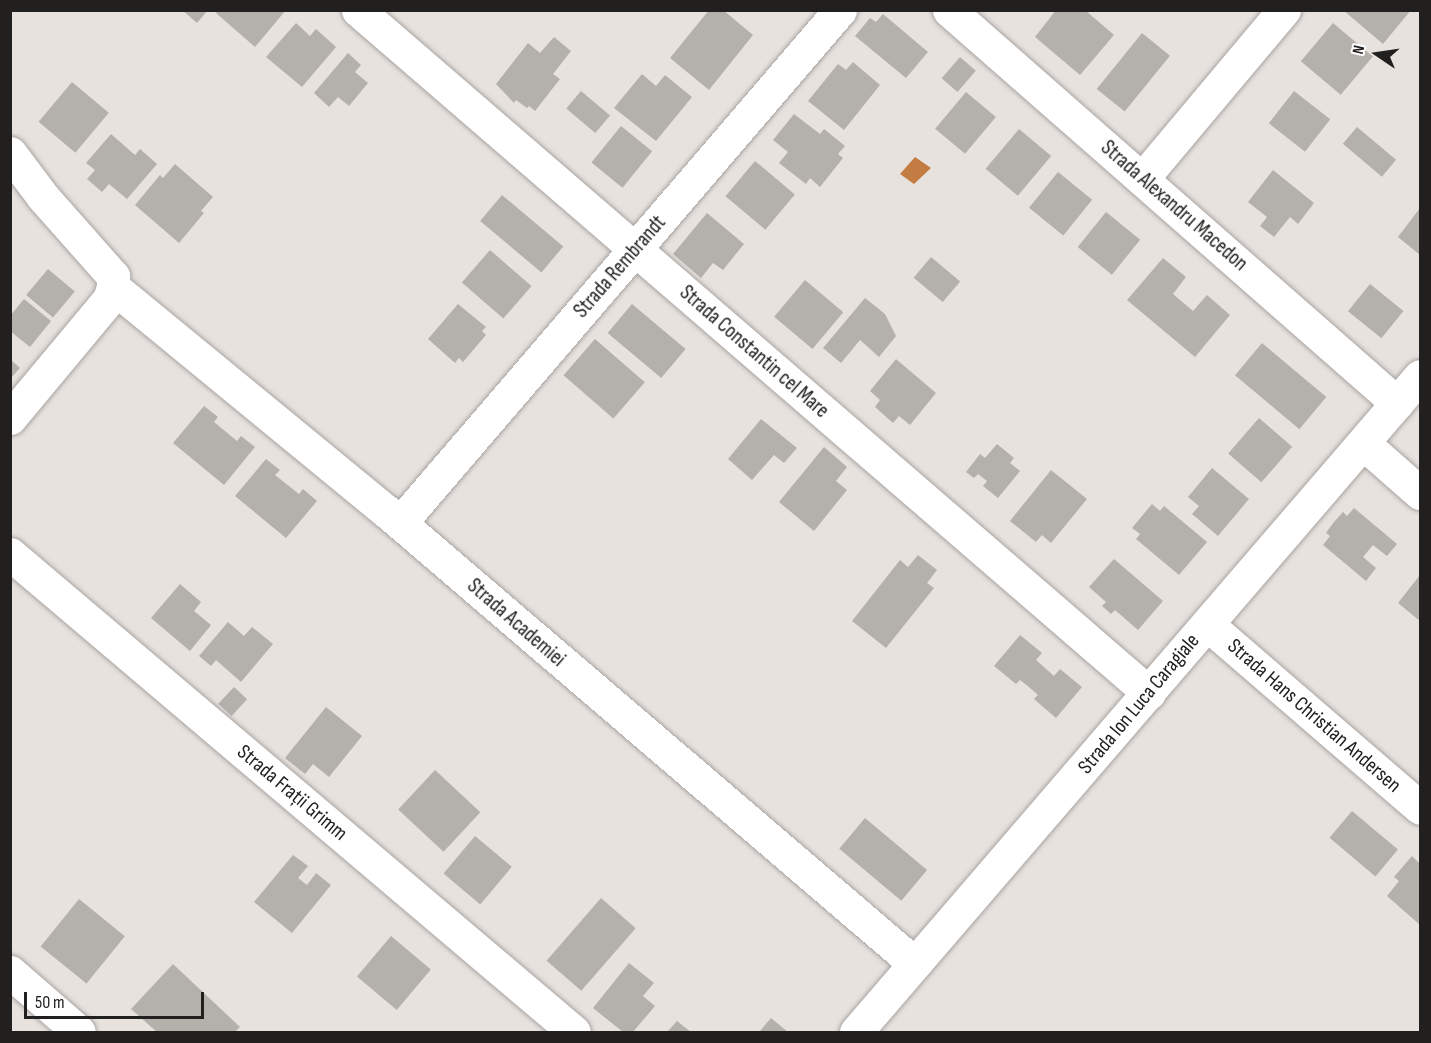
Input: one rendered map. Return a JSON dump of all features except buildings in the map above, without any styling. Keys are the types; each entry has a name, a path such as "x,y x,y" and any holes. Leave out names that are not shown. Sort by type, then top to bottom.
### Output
{"street":[{"name":"Strada Constantin cel Mare","path":"358,10 1149,693"},
{"name":"Strada Rembrandt","path":"400,523 840,10"},
{"name":"Strada Alexandru Macedon","path":"949,10 1397,403"},
{"path":"1142,179 1284,10"},
{"path":"10,153 43,196 112,276 113,287 110,300 10,418"},
{"name":"Strada Academiei","path":"113,287 400,523 915,964"},
{"name":"Strada Ion Luca Caragiale","path":"856,1032 1420,376"},
{"path":"1363,443 1420,493"},
{"name":"Strada Frații Grimm","path":"10,554 574,1032"},
{"name":"Strada Hans Christian Andersen","path":"1208,624 1420,808"},
{"path":"10,972 79,1032"}],"shaded area":[{"path":"915,157 931,168 914,184 900,174"}]}
